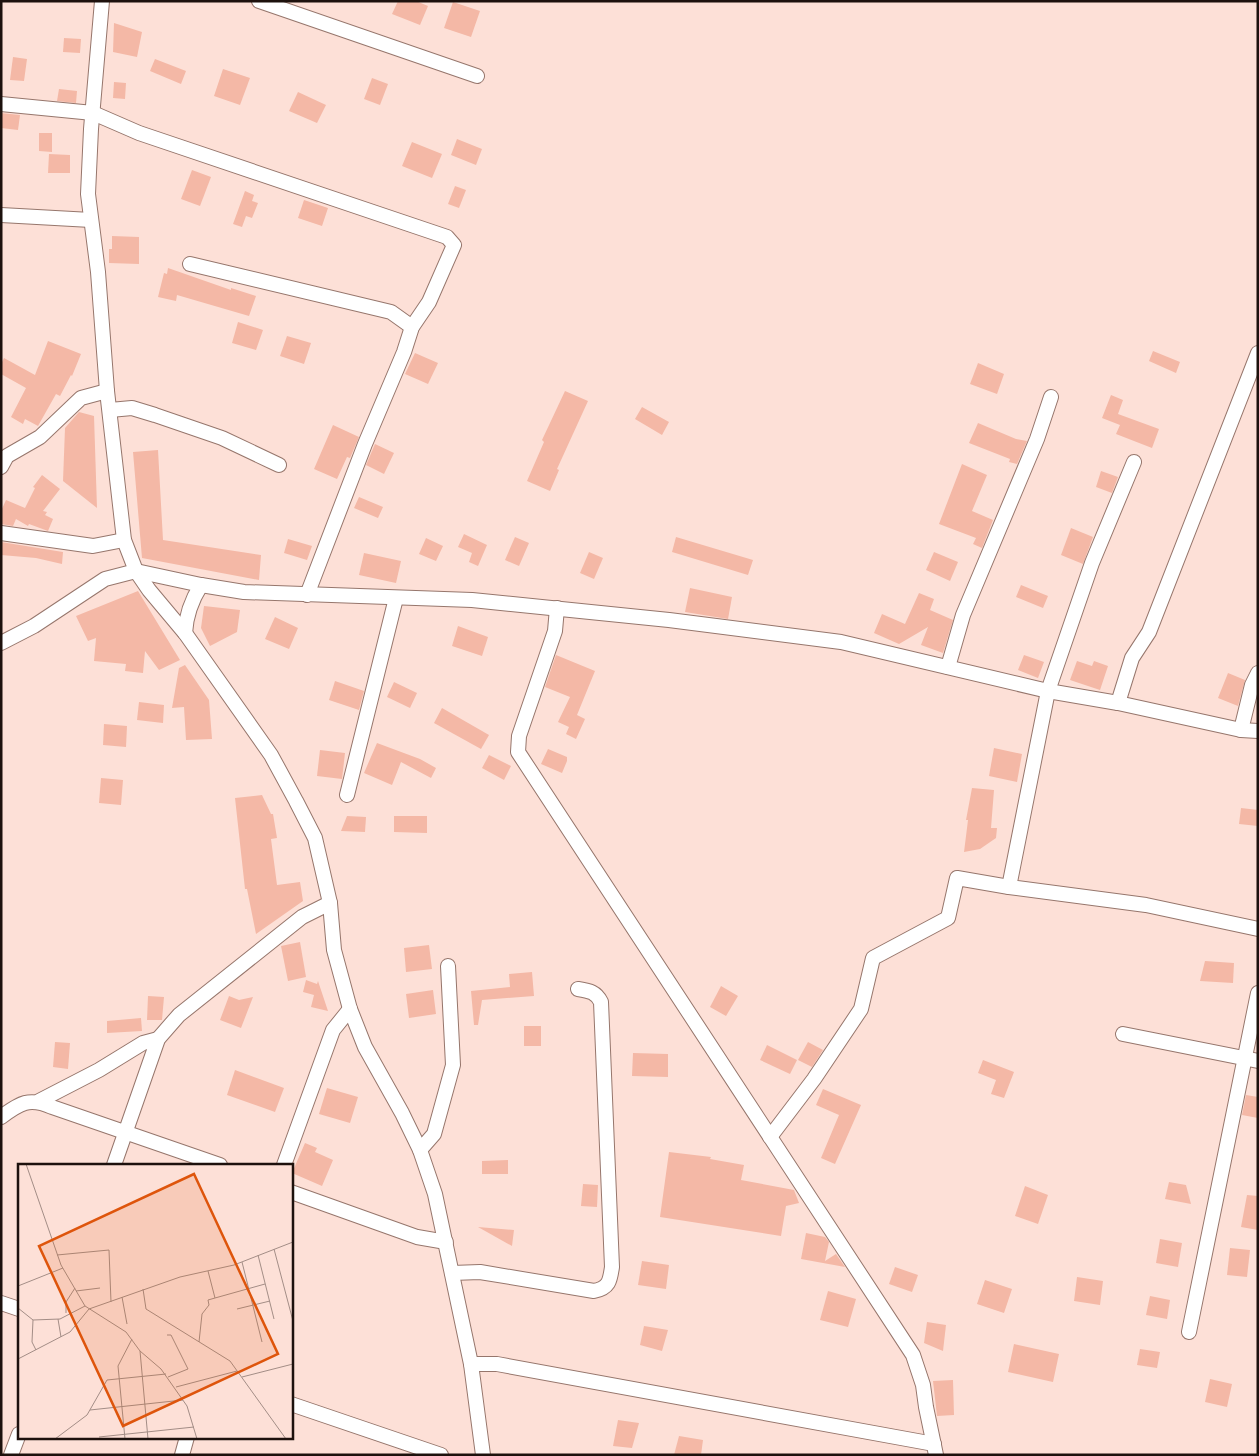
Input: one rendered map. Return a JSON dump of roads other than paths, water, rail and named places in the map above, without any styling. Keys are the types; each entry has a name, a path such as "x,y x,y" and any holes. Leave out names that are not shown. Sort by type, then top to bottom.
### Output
{"street":[{"path":"103,1 88,194 98,272 107,391 124,540 136,571 185,633 271,755 314,838 330,902 334,950 350,1008 364,1047 402,1113 420,1150 436,1194 471,1364 483,1455"},
{"path":"260,1 477,76"},
{"path":"1,104 93,113 148,136 447,237 454,245 429,302 412,327 404,352 365,444 307,595"},
{"path":"1,215 91,220"},
{"path":"190,264 391,312 412,327"},
{"path":"1118,703 1132,658 1149,632 1258,353"},
{"path":"1,467 8,456 40,437 81,398 107,391"},
{"path":"948,667 963,615 1037,439 1051,397"},
{"path":"110,410 132,408 155,415 222,438 279,465"},
{"path":"1009,887 1048,691 1092,563 1134,462"},
{"path":"1,533 93,546 124,540"},
{"path":"1,642 34,626 105,579 136,571 201,586 244,592 472,600 557,608 841,642 1048,691 1118,703 1241,730 1258,731"},
{"path":"185,633 191,603 201,586"},
{"path":"347,795 396,598"},
{"path":"471,1364 497,1364 935,1450 923,1385 914,1355 518,752 519,736 555,631 557,608"},
{"path":"1241,730 1252,686 1258,672"},
{"path":"770,1137 814,1079 861,1009 874,958 948,918 957,878 1009,887 1146,905 1258,929"},
{"path":"114,1164 158,1039 179,1015 279,935 302,917 330,902"},
{"path":"420,1150 434,1134 453,1065 448,966"},
{"path":"452,1273 480,1272 594,1291 603,1289 610,1281 612,1267 601,1002 597,995 590,991 578,989"},
{"path":"1189,1332 1252,1060 1258,993"},
{"path":"284,1164 333,1030 350,1008"},
{"path":"1123,1034 1252,1060"},
{"path":"1,1117 18,1104 39,1101 99,1070 143,1043 158,1039"},
{"path":"39,1101 52,1108 217,1164"},
{"path":"292,1192 417,1237 446,1242"},
{"path":"1,1303 18,1309"},
{"path":"292,1404 441,1455"},
{"path":"11,1455 18,1437"},
{"path":"182,1455 187,1438"}]}
